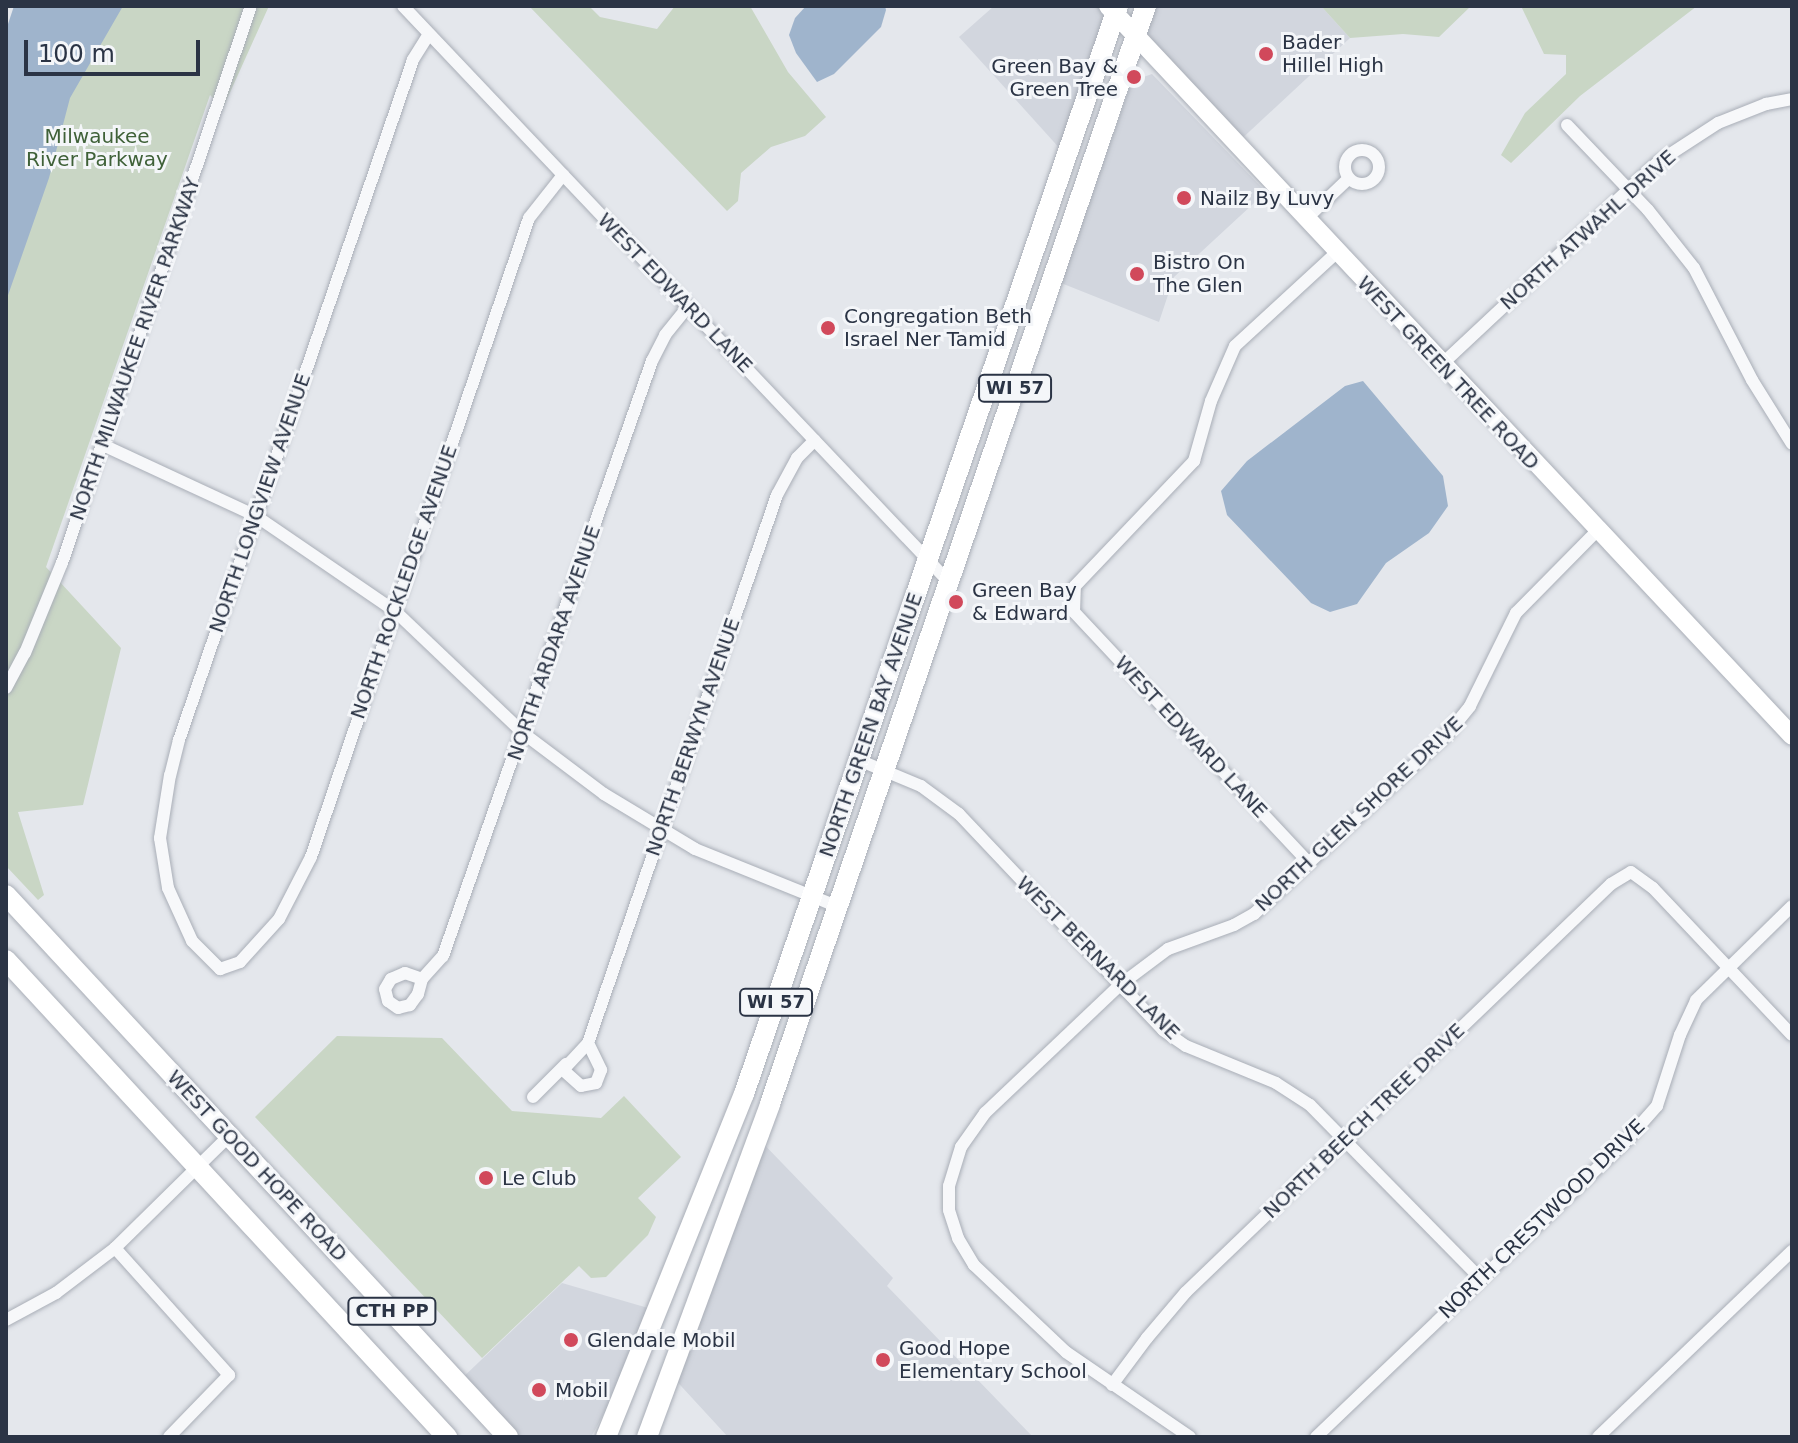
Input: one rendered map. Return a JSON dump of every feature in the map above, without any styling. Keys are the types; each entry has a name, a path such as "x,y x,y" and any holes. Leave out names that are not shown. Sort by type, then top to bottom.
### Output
{"main road":[{"name":"NORTH GREEN BAY AVENUE","path":"647,1437 770,1104 1146,6"},
{"name":"NORTH GREEN BAY AVENUE","path":"606,1437 744,1094 861,761 1114,9"},
{"name":"WEST GOOD HOPE ROAD","path":"6,895 508,1437"},
{"name":"CTH PP","path":"6,960 447,1437"},
{"path":"591,1437 641,1346"}],"street":[{"name":"NORTH MILWAUKEE RIVER PARKWAY","path":"6,688 42,613 103,445 251,6"},
{"name":"WEST EDWARD LANE","path":"403,6 947,580"},
{"name":"WEST GREEN TREE ROAD","path":"1114,9 1336,253 1792,736"},
{"name":"NORTH LONGVIEW AVENUE","path":"220,969 192,941 176,909 161,860 160,838 179,740 413,60 429,34"},
{"name":"NORTH ATWAHL DRIVE","path":"1441,365 1658,162 1718,123 1766,104 1792,99"},
{"path":"1567,125 1628,188 1694,268 1712,297 1752,380 1792,444"},
{"name":"NORTH ROCKLEDGE AVENUE","path":"220,969 232,967 251,951 291,900 311,857 529,218 563,175"},
{"path":"1306,219 1349,178"},
{"name":"WEST EDWARD LANE","path":"1309,863 1074,612 1075,586 1194,461 1211,401 1235,346 1336,253"},
{"name":"NORTH ARDARA AVENUE","path":"422,979 435,968 454,931 652,361 665,335 688,307"},
{"name":"NORTH BERWYN AVENUE","path":"533,1097 588,1043 777,495 797,458 815,440"},
{"path":"103,445 256,516 395,611 555,760 662,830 723,861 836,906"},
{"name":"NORTH GLEN SHORE DRIVE","path":"1112,1385 1033,1324 974,1265 952,1224 949,1186 961,1147 985,1113 1120,985 1168,949 1234,925 1254,914 1462,718 1516,613 1597,531"},
{"name":"WEST BERNARD LANE","path":"861,761 921,786 959,814 1163,1030 1186,1046 1276,1083 1310,1105 1346,1138 1480,1278"},
{"name":"NORTH BEECH TREE DRIVE","path":"1112,1385 1186,1292 1611,884 1631,872 1653,888 1728,967"},
{"name":"NORTH CRESTWOOD DRIVE","path":"1316,1437 1626,1141 1657,1106 1680,1035 1696,1000 1792,906"},
{"path":"1728,967 1792,1035"},
{"path":"566,1064 566,1076 575,1083 587,1087 596,1083 601,1070 588,1043"},
{"path":"6,1320 56,1293 115,1248 229,1136"},
{"path":"115,1248 229,1375 169,1437"},
{"path":"1598,1437 1792,1251"},
{"path":"1112,1385 1190,1437"}],"shaded area":[{"path":"994,6 1108,6 1062,151 959,37"},
{"path":"1146,6 1321,6 1350,38 1235,145 1135,35"},
{"path":"1152,74 1266,192 1174,277 1159,322 1061,283 1132,81"},
{"path":"757,1137 893,1278 887,1286 1033,1437 728,1437 670,1374"},
{"path":"562,1283 655,1310 641,1346 591,1437 508,1437 458,1382"}],"green space":[{"name":"Milwaukee River Parkway","path":"56,6 269,6 223,108 210,95 46,567 121,648 83,805 18,812 44,895 38,900 6,866 6,134"},
{"path":"529,6 589,6 600,17 657,29 675,6 750,6 788,72 826,117 805,136 771,147 741,173 738,201 727,211"},
{"path":"1321,6 1471,6 1439,37 1403,34 1350,38"},
{"path":"1521,6 1697,6 1580,96 1511,163 1501,155 1525,113 1566,74 1566,55 1544,54"},
{"name":"Le Club","path":"337,1036 442,1038 512,1111 601,1118 624,1096 681,1157 638,1198 656,1217 648,1235 606,1277 591,1278 579,1266 482,1358 255,1117"}],"water":[{"path":"14,6 123,6 70,98 49,178 6,301 6,30"},
{"path":"806,6 885,6 886,10 881,27 834,74 817,82 796,53 789,35 795,18"},
{"path":"1363,381 1443,476 1448,506 1429,533 1386,563 1357,604 1330,612 1311,603 1227,515 1221,491 1247,461 1345,386"}],"place":[{"name":"Bader Hillel High","path":"1266,54"},
{"name":"Green Bay & Green Tree","path":"1134,77"},
{"name":"Nailz By Luvy","path":"1184,198"},
{"name":"Bistro On The Glen","path":"1137,274"},
{"name":"Congregation Beth Israel Ner Tamid","path":"828,328"},
{"name":"Green Bay & Edward","path":"956,602"},
{"name":"Le Club","path":"486,1178"},
{"name":"Glendale Mobil","path":"571,1340"},
{"name":"Good Hope Elementary School","path":"883,1360"},
{"name":"Mobil","path":"539,1390"}]}
